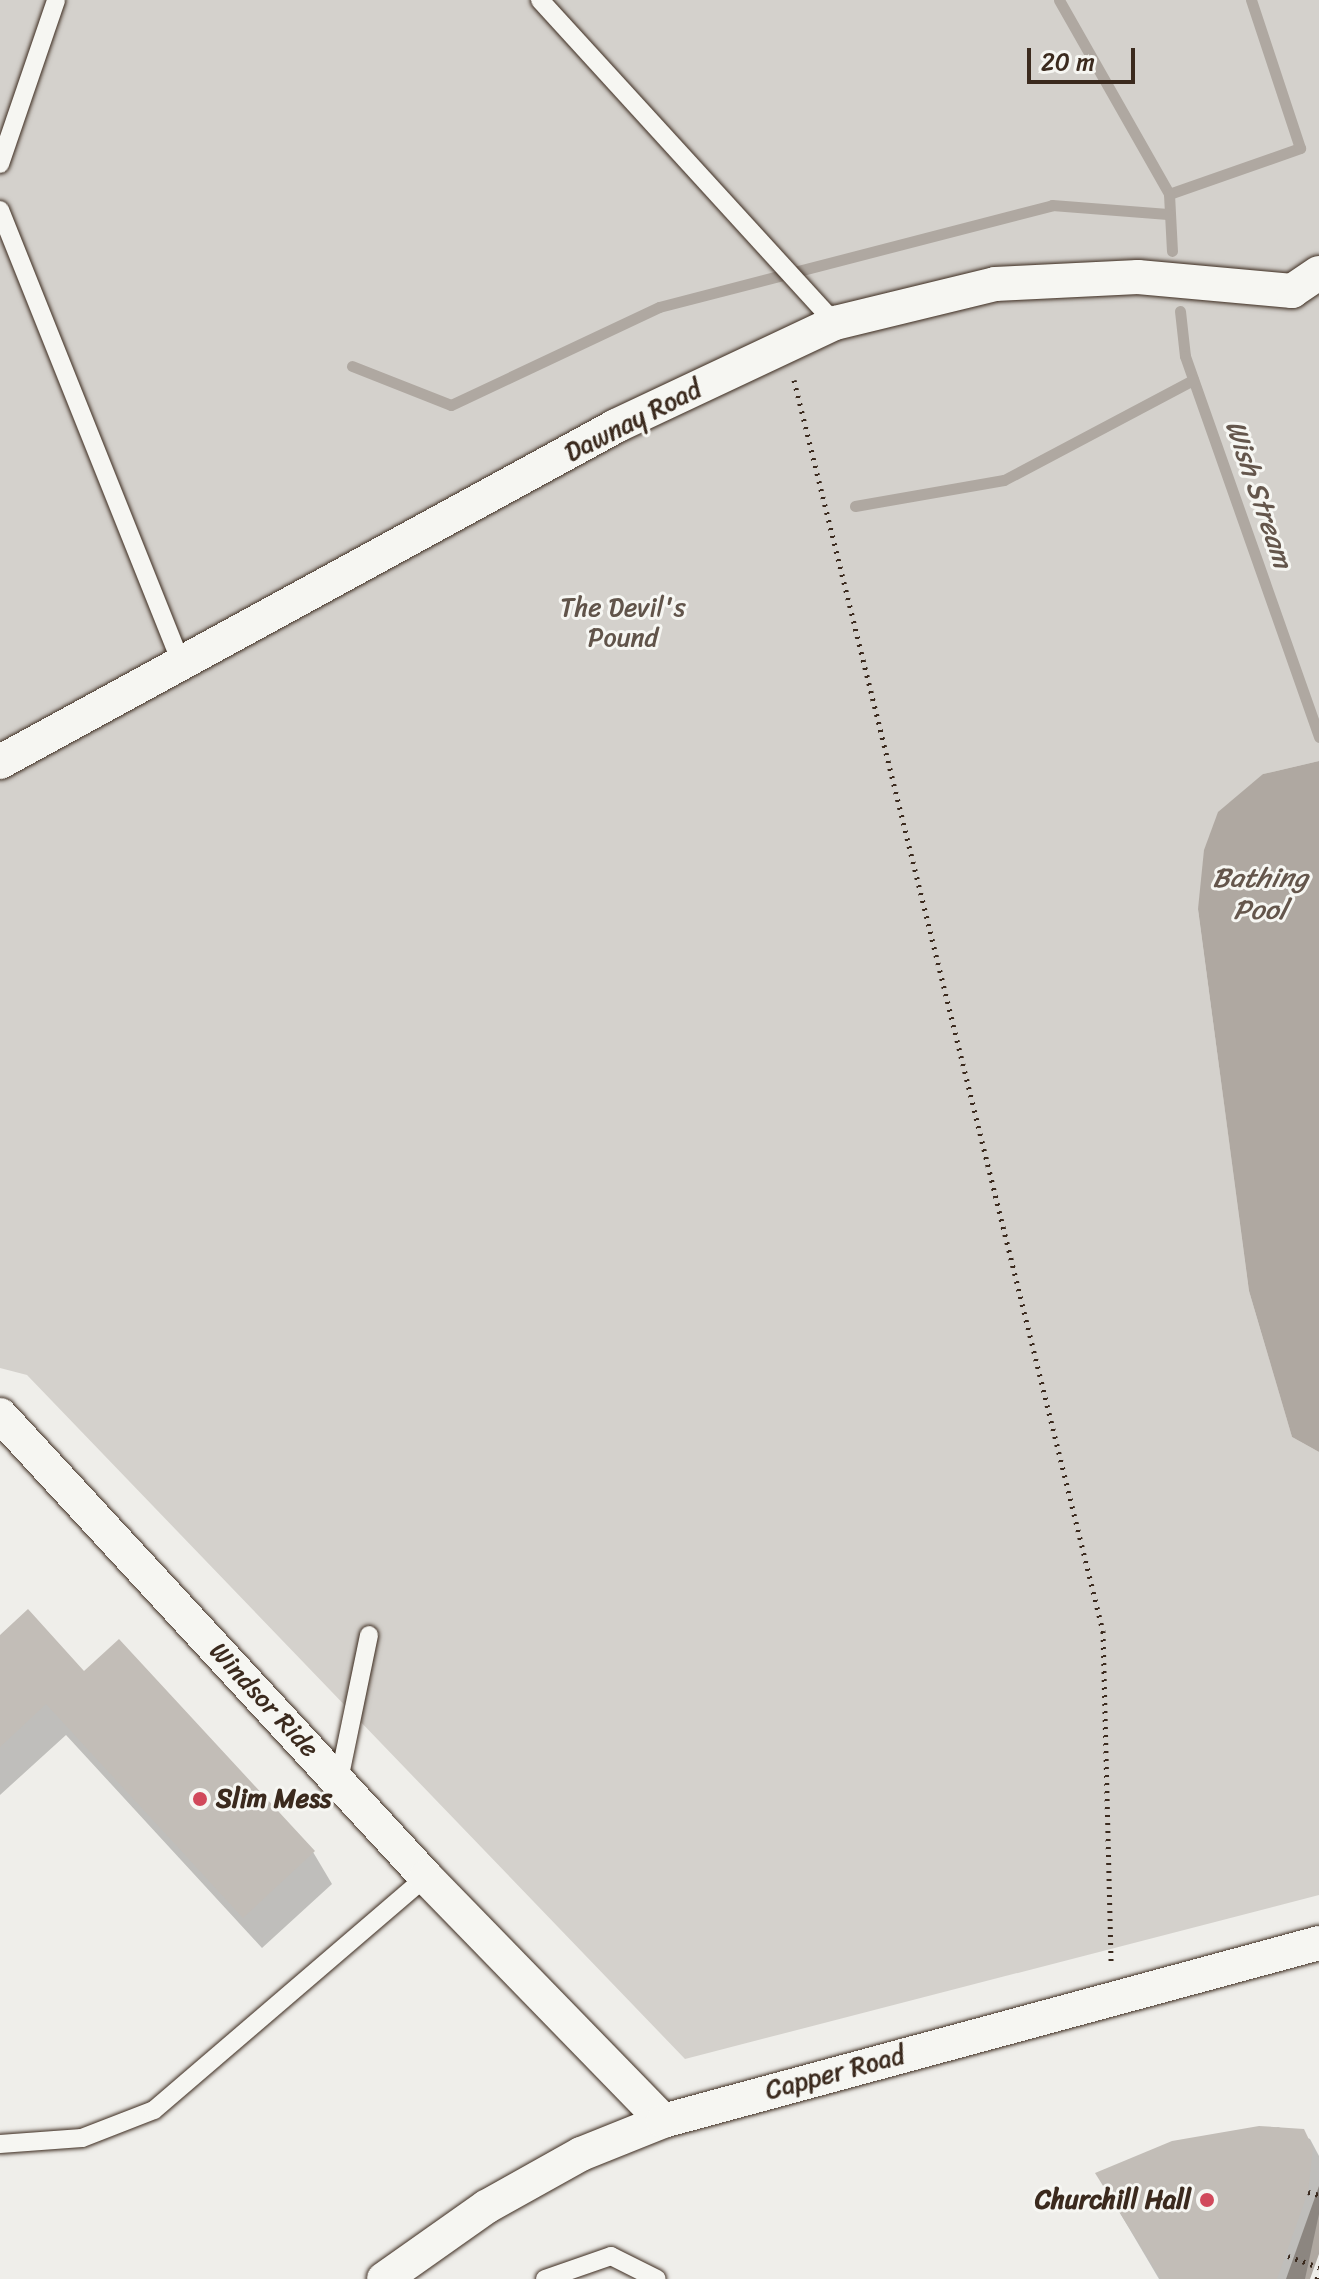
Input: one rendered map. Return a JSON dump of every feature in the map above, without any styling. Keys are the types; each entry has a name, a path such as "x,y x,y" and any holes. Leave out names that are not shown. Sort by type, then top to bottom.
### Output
{"street":[{"name":"Dawnay Road","path":"0,762 183,667 616,426 835,323 995,284 1138,277 1292,291 1319,273"},
{"name":"Windsor Ride","path":"0,1415 426,1877 663,2121"},
{"name":"Capper Road","path":"384,2279 499,2199 581,2154 663,2121 1319,1943"}],"lane":[{"path":"0,164 56,0"},
{"path":"540,0 835,323"},
{"path":"0,210 183,667"},
{"path":"339,1780 369,1635"},
{"path":"0,2144 82,2138 154,2110 426,1877"},
{"path":"545,2279 611,2256 657,2279"}],"path":[{"path":"786,347 1103,1631 1112,1997"},
{"path":"1308,2192 1319,2195"},
{"path":"1288,2256 1319,2270 1317,2279"}],"green space":[{"name":"The Devil's Pound","path":"0,0 1319,0 1319,761 1263,774 1198,909 1249,1291 1292,1437 1319,1452 1319,1895 685,2059 27,1375 0,1368"}],"water":[{"name":"Bathing Pool","path":"1319,761 1319,1452 1292,1437 1249,1291 1198,909 1204,850 1218,812 1263,774"},
{"path":"1319,2186 1319,2254 1310,2279 1286,2279"}],"building":[{"name":"Slim Mess","path":"28,1609 84,1671 119,1639 315,1851 243,1918 46,1704 0,1747 0,1635"},
{"name":"Churchill Hall","path":"1259,2126 1304,2129 1313,2148 1308,2192 1277,2279 1161,2279 1095,2173 1172,2141"}],"waterway":[{"path":"1059,0 1169,194"},
{"name":"Wish Stream","path":"1169,194 1300,148 1251,0"},
{"name":"Wish Stream","path":"1169,194 1172,251"},
{"path":"352,366 451,405 659,307 1052,205 1168,214"},
{"name":"Wish Stream","path":"1180,311 1185,356 1319,737"},
{"path":"855,506 1004,480 1193,380"}],"place":[{"name":"Slim Mess","path":"200,1799"},
{"name":"Churchill Hall","path":"1207,2200"}]}
